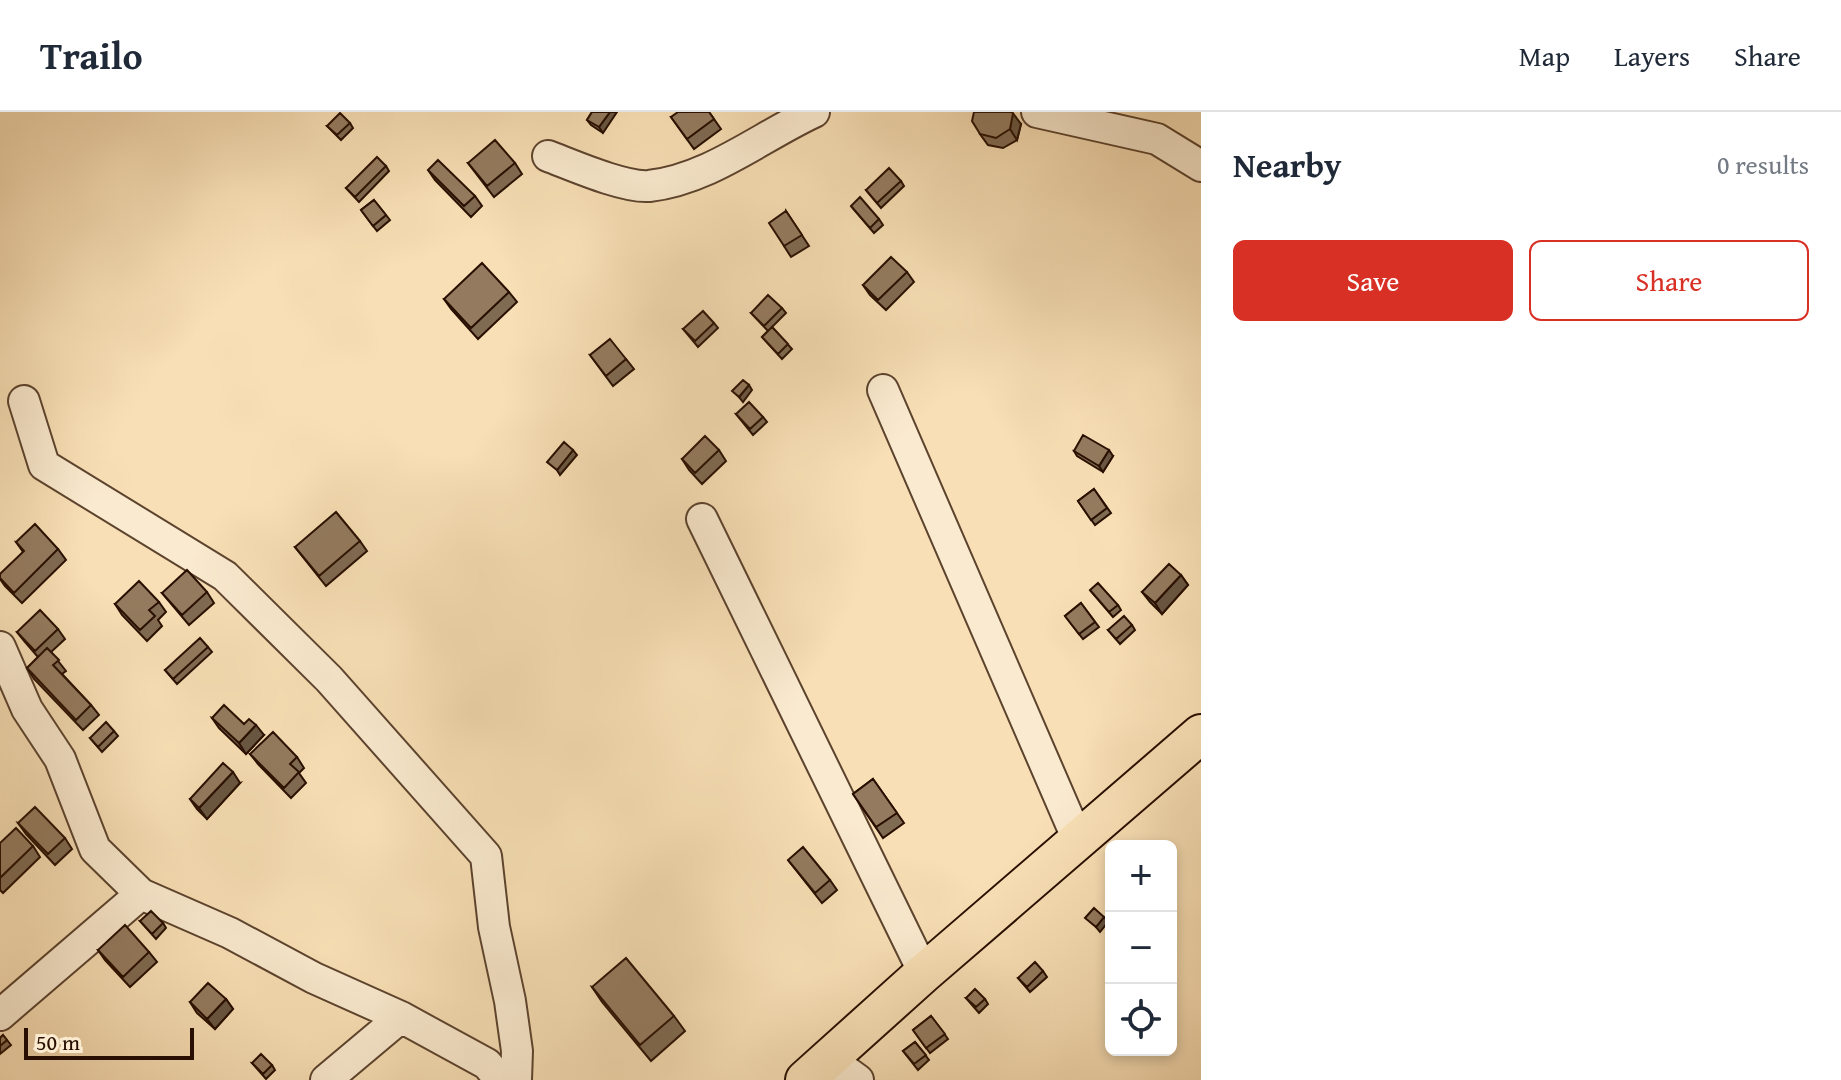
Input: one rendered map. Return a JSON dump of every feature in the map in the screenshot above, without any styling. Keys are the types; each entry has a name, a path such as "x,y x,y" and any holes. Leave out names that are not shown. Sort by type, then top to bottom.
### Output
{"main road":[{"path":"831,1073 924,973 1201,734"}],"street":[{"path":"548,156 599,176 647,186 693,174 736,156 814,112"},
{"path":"1037,112 1157,139 1201,166"},
{"path":"883,390 1078,840"},
{"path":"24,401 44,465 225,576 329,679 486,856 494,927 517,1051 516,1080"},
{"path":"702,519 924,973"},
{"path":"0,647 27,709 60,759 95,849 141,894 230,933 314,978 401,1017 487,1064 500,1080"},
{"path":"0,1015 141,894"},
{"path":"326,1080 401,1017"}],"building":[{"path":"592,112 610,112 599,127 587,120"},
{"path":"678,112 709,112 714,119 687,139 671,117"},
{"path":"974,112 1012,112 1010,129 996,138 980,134 972,121"},
{"path":"340,113 350,123 337,135 327,126"},
{"path":"495,140 515,163 487,186 468,163"},
{"path":"377,157 386,166 355,197 346,188"},
{"path":"438,160 475,196 464,206 428,170"},
{"path":"889,168 901,181 877,203 866,190"},
{"path":"860,197 879,219 870,228 851,206"},
{"path":"374,200 386,215 373,226 361,210"},
{"path":"786,211 802,235 784,246 769,223"},
{"path":"891,257 907,272 878,300 863,285"},
{"path":"482,263 509,292 471,328 444,299"},
{"path":"768,295 782,308 764,326 751,313"},
{"path":"703,311 714,323 695,341 683,329"},
{"path":"772,327 788,344 778,354 762,337"},
{"path":"610,339 626,359 606,376 590,355"},
{"path":"743,380 749,385 739,397 732,391"},
{"path":"749,402 763,417 750,429 736,414"},
{"path":"1083,435 1109,450 1099,466 1074,451"},
{"path":"705,436 719,450 695,473 682,459"},
{"path":"564,442 573,450 557,470 547,462"},
{"path":"1094,489 1107,508 1091,520 1078,501"},
{"path":"336,512 360,541 319,576 295,547"},
{"path":"35,524 58,549 14,593 0,574 24,551 16,542"},
{"path":"1169,564 1181,575 1155,603 1142,592"},
{"path":"187,570 207,592 182,615 162,593"},
{"path":"139,581 159,602 149,610 155,616 140,630 115,604"},
{"path":"1098,583 1118,605 1109,612 1090,590"},
{"path":"1081,603 1095,622 1079,634 1065,616"},
{"path":"40,610 58,629 35,651 17,632"},
{"path":"1124,616 1132,625 1116,639 1108,630"},
{"path":"200,638 208,647 173,679 165,670"},
{"path":"47,648 59,660 53,665 91,705 76,720 27,668"},
{"path":"224,705 244,724 249,719 256,725 239,743 212,718"},
{"path":"106,722 114,731 98,747 90,738"},
{"path":"273,732 297,757 290,764 299,772 284,788 250,754"},
{"path":"223,763 233,772 199,808 190,799"},
{"path":"873,779 897,813 876,827 853,794"},
{"path":"35,807 65,838 48,854 18,823"},
{"path":"16,828 33,846 0,878 0,843"},
{"path":"803,847 830,880 815,893 788,860"},
{"path":"1094,908 1104,917 1096,927 1085,918"},
{"path":"151,911 163,923 152,934 140,921"},
{"path":"125,925 149,952 123,977 98,950"},
{"path":"626,958 674,1016 640,1045 592,987"},
{"path":"1035,962 1043,971 1027,987 1018,978"},
{"path":"208,983 226,999 207,1019 190,1002"},
{"path":"975,989 985,999 976,1007 966,998"},
{"path":"931,1016 945,1034 926,1048 913,1030"},
{"path":"3,1035 7,1040 0,1046 0,1038"},
{"path":"915,1042 926,1055 914,1064 903,1051"},
{"path":"261,1054 272,1065 263,1074 252,1063"}]}
